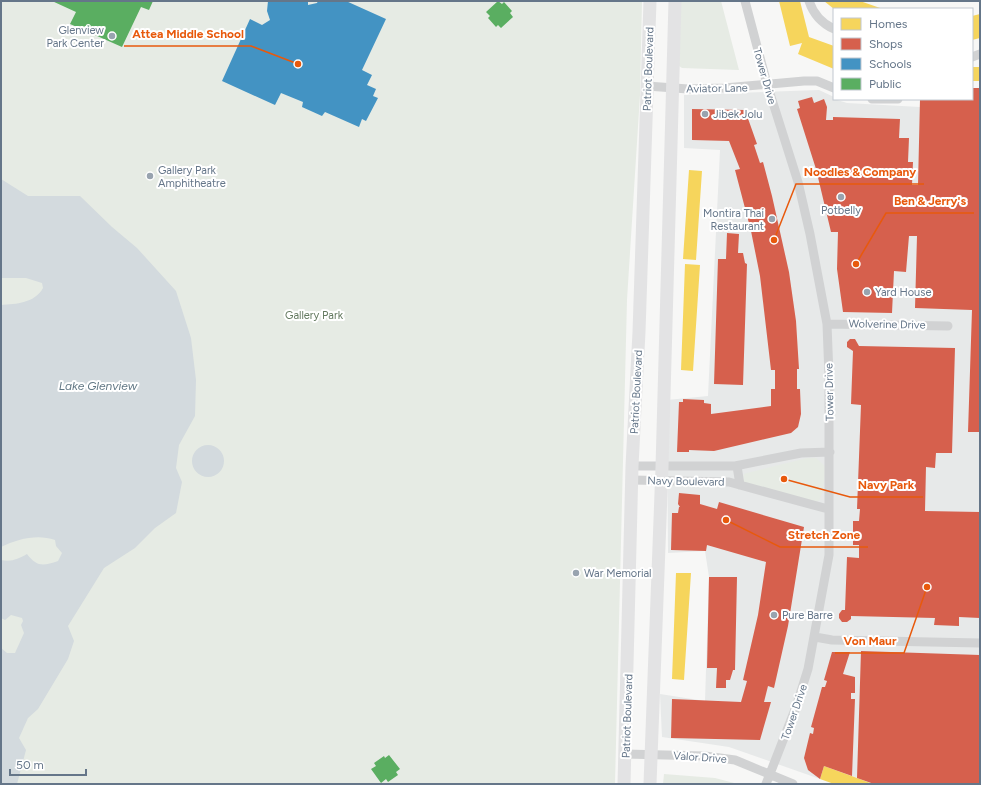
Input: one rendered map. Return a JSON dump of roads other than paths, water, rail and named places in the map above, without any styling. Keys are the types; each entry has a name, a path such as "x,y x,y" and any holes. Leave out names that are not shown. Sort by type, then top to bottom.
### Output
{"main road":[{"name":"Patriot Boulevard","path":"624,784 626,754 632,466 639,332 650,1"},
{"path":"650,784 662,466 675,1"}],"street":[{"name":"Tower Drive","path":"745,1 767,84 798,182 810,234 827,324 830,452 828,509 829,555 815,637 796,707 772,774 766,784"},
{"path":"809,1 813,13 833,28"},
{"name":"Aviator Lane","path":"647,86 672,88 724,88 817,81 833,88"},
{"name":"Wolverine Drive","path":"827,324 948,326"},
{"name":"Navy Boulevard","path":"632,466 737,466 801,453 830,452"},
{"name":"Navy Boulevard","path":"737,466 740,485"},
{"name":"Navy Boulevard","path":"632,480 729,482 828,509"},
{"path":"815,637 832,640 980,643"},
{"name":"Valor Drive","path":"626,754 706,756 735,760 772,774 793,784"}],"water":[{"name":"Lake Glenview","path":"1,179 28,196 80,196 112,227 137,248 176,291 191,338 196,380 195,416 179,445 176,468 182,482 176,513 155,528 135,548 104,568 68,626 74,641 68,659 38,709 28,718 19,738 26,750 17,784 1,784 1,648 7,653 15,653 24,633 21,625 23,621 22,618 11,615 5,620 1,618 1,560 15,560 27,554 37,563 48,564 58,561 62,553 56,546 55,540 41,537 28,538 1,547 1,305 30,300 40,293 43,288 42,283 26,278 1,278"},
{"path":"205,445 211,445 220,449 224,461 220,473 211,477 205,477 196,473 192,464 192,458 196,449"}],"place":[{"name":"Glenview Park Center","path":"112,36"},
{"name":"Attea Middle School","path":"298,64"},
{"name":"Jibek Jolu","path":"705,114"},
{"name":"Gallery Park Amphitheatre","path":"150,176"},
{"name":"Potbelly","path":"841,197"},
{"name":"Montira Thai Restaurant","path":"772,219"},
{"name":"Noodles & Company","path":"774,240"},
{"name":"Ben & Jerry's","path":"856,264"},
{"name":"Yard House","path":"867,292"},
{"name":"Navy Park","path":"784,479"},
{"name":"Stretch Zone","path":"726,520"},
{"name":"War Memorial","path":"576,573"},
{"name":"Von Maur","path":"927,587"},
{"name":"Pure Barre","path":"774,615"}],"park label":[{"name":"Gallery Park","path":"314,315"}]}
